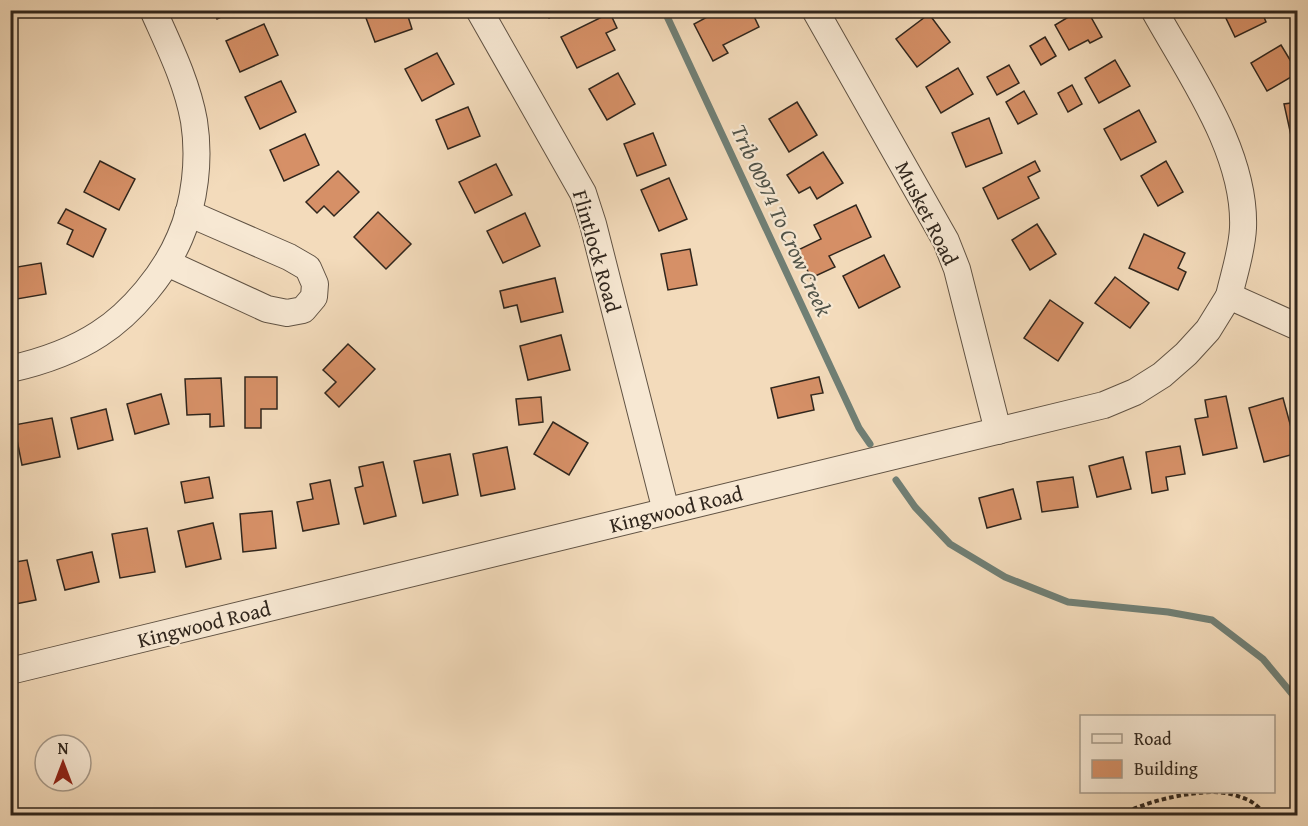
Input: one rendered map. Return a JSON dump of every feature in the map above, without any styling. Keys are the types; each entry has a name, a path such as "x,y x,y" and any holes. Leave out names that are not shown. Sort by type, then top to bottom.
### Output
{"street":[{"path":"10,369 71,349 99,334 146,292 167,263 180,238 189,213 195,181 194,123 188,95 153,10"},
{"name":"Flintlock Road","path":"479,10 583,194 594,224 666,511"},
{"name":"Musket Road","path":"815,10 946,241 957,269 998,432"},
{"name":"Kingwood Road","path":"10,671 998,432 1104,405 1135,392 1162,375 1208,330 1229,296 1243,229 1240,196 1233,164 1223,136 1154,10"},
{"path":"167,263 267,309 287,313 303,310 314,297 315,284 308,268 289,256 189,213"},
{"path":"1229,296 1298,327"}],"path":[{"path":"1120,816 1129,810 1160,800 1198,793"},
{"path":"1222,793 1249,800 1268,816"}],"building":[{"path":"213,10 236,10 217,19"},
{"path":"363,10 406,10 412,29 375,42"},
{"path":"544,10 563,10 549,18"},
{"path":"720,10 751,10 759,27 723,45 728,53 713,61 694,24"},
{"path":"1080,10 1087,10 1102,37 1090,43 1088,40 1069,50 1055,25"},
{"path":"1222,10 1261,10 1266,22 1235,37"},
{"path":"610,13 617,28 606,33 615,50 577,68 561,37"},
{"path":"929,14 950,42 917,67 896,39"},
{"path":"264,24 278,55 240,72 226,41"},
{"path":"1045,37 1056,56 1041,65 1030,46"},
{"path":"1281,45 1298,73 1267,91 1251,63"},
{"path":"437,53 454,84 422,101 405,69"},
{"path":"1115,60 1130,86 1099,103 1085,78"},
{"path":"1009,65 1019,83 997,95 987,77"},
{"path":"958,68 973,94 941,113 926,87"},
{"path":"618,73 635,104 607,120 589,89"},
{"path":"281,81 296,112 260,129 245,97"},
{"path":"1072,85 1082,104 1068,112 1058,93"},
{"path":"1024,91 1037,114 1018,124 1006,102"},
{"path":"797,102 817,135 789,152 769,119"},
{"path":"1298,102 1298,139 1292,140 1284,104"},
{"path":"468,107 480,136 448,149 436,120"},
{"path":"1139,110 1156,142 1121,160 1104,129"},
{"path":"989,118 1002,153 966,167 952,133"},
{"path":"653,133 666,165 637,176 624,144"},
{"path":"305,134 319,165 284,181 270,150"},
{"path":"823,152 843,183 817,199 810,187 799,193 787,175"},
{"path":"100,161 135,179 119,210 84,192"},
{"path":"1035,161 1040,171 1028,177 1039,198 998,219 983,188"},
{"path":"1166,161 1183,192 1158,206 1141,176"},
{"path":"496,164 512,195 475,213 459,182"},
{"path":"1298,166 1298,195 1291,168"},
{"path":"338,171 359,192 334,216 324,206 317,213 306,202"},
{"path":"669,178 687,219 659,231 641,190"},
{"path":"856,205 871,237 829,256 835,267 811,278 798,250 821,239 814,225"},
{"path":"66,209 106,229 93,257 67,244 73,230 58,223"},
{"path":"378,212 411,244 386,269 354,237"},
{"path":"525,213 540,246 503,263 487,231"},
{"path":"1037,224 1056,254 1030,270 1012,240"},
{"path":"1144,234 1185,253 1178,268 1186,272 1178,290 1129,268"},
{"path":"690,249 697,285 668,290 661,254"},
{"path":"884,255 900,287 859,308 843,276"},
{"path":"41,263 46,294 17,299 11,268"},
{"path":"1115,277 1149,303 1130,328 1095,303"},
{"path":"555,278 563,312 521,322 517,305 504,308 500,291"},
{"path":"1050,300 1083,323 1058,361 1024,338"},
{"path":"561,335 570,370 528,380 520,346"},
{"path":"348,344 375,369 339,407 325,393 336,382 323,370"},
{"path":"245,377 277,377 277,409 261,409 261,428 245,428"},
{"path":"819,377 823,393 811,395 814,410 778,418 771,388"},
{"path":"221,378 224,426 210,427 210,414 187,415 185,379"},
{"path":"161,394 169,424 135,434 127,404"},
{"path":"1226,396 1237,448 1203,455 1195,419 1208,417 1205,400"},
{"path":"541,397 543,422 519,425 516,399"},
{"path":"1283,398 1298,453 1264,462 1249,408"},
{"path":"106,409 113,440 78,449 71,418"},
{"path":"52,418 60,457 22,465 14,425"},
{"path":"553,422 588,443 569,475 534,454"},
{"path":"1180,446 1185,474 1166,477 1168,490 1152,493 1146,452"},
{"path":"507,447 515,489 481,496 473,454"},
{"path":"450,454 458,495 423,503 414,461"},
{"path":"1123,457 1131,489 1097,497 1089,466"},
{"path":"383,462 396,516 364,524 355,488 363,486 359,467"},
{"path":"209,477 213,498 185,503 181,482"},
{"path":"1073,477 1078,507 1042,512 1037,482"},
{"path":"330,480 339,524 303,531 297,502 313,499 310,484"},
{"path":"1013,489 1021,519 987,528 979,498"},
{"path":"272,511 276,548 243,552 240,514"},
{"path":"213,523 221,559 186,567 178,531"},
{"path":"147,528 155,572 120,578 112,534"},
{"path":"92,552 99,582 65,590 57,560"},
{"path":"27,560 36,600 10,605 10,563"}],"waterway":[{"name":"Trib 00974 To Crow Creek","path":"664,10 859,428 870,444"},
{"name":"Trib 00974 To Crow Creek","path":"896,480 915,507 950,544 1005,577 1068,602 1168,612 1212,620 1263,659 1298,701"}]}
